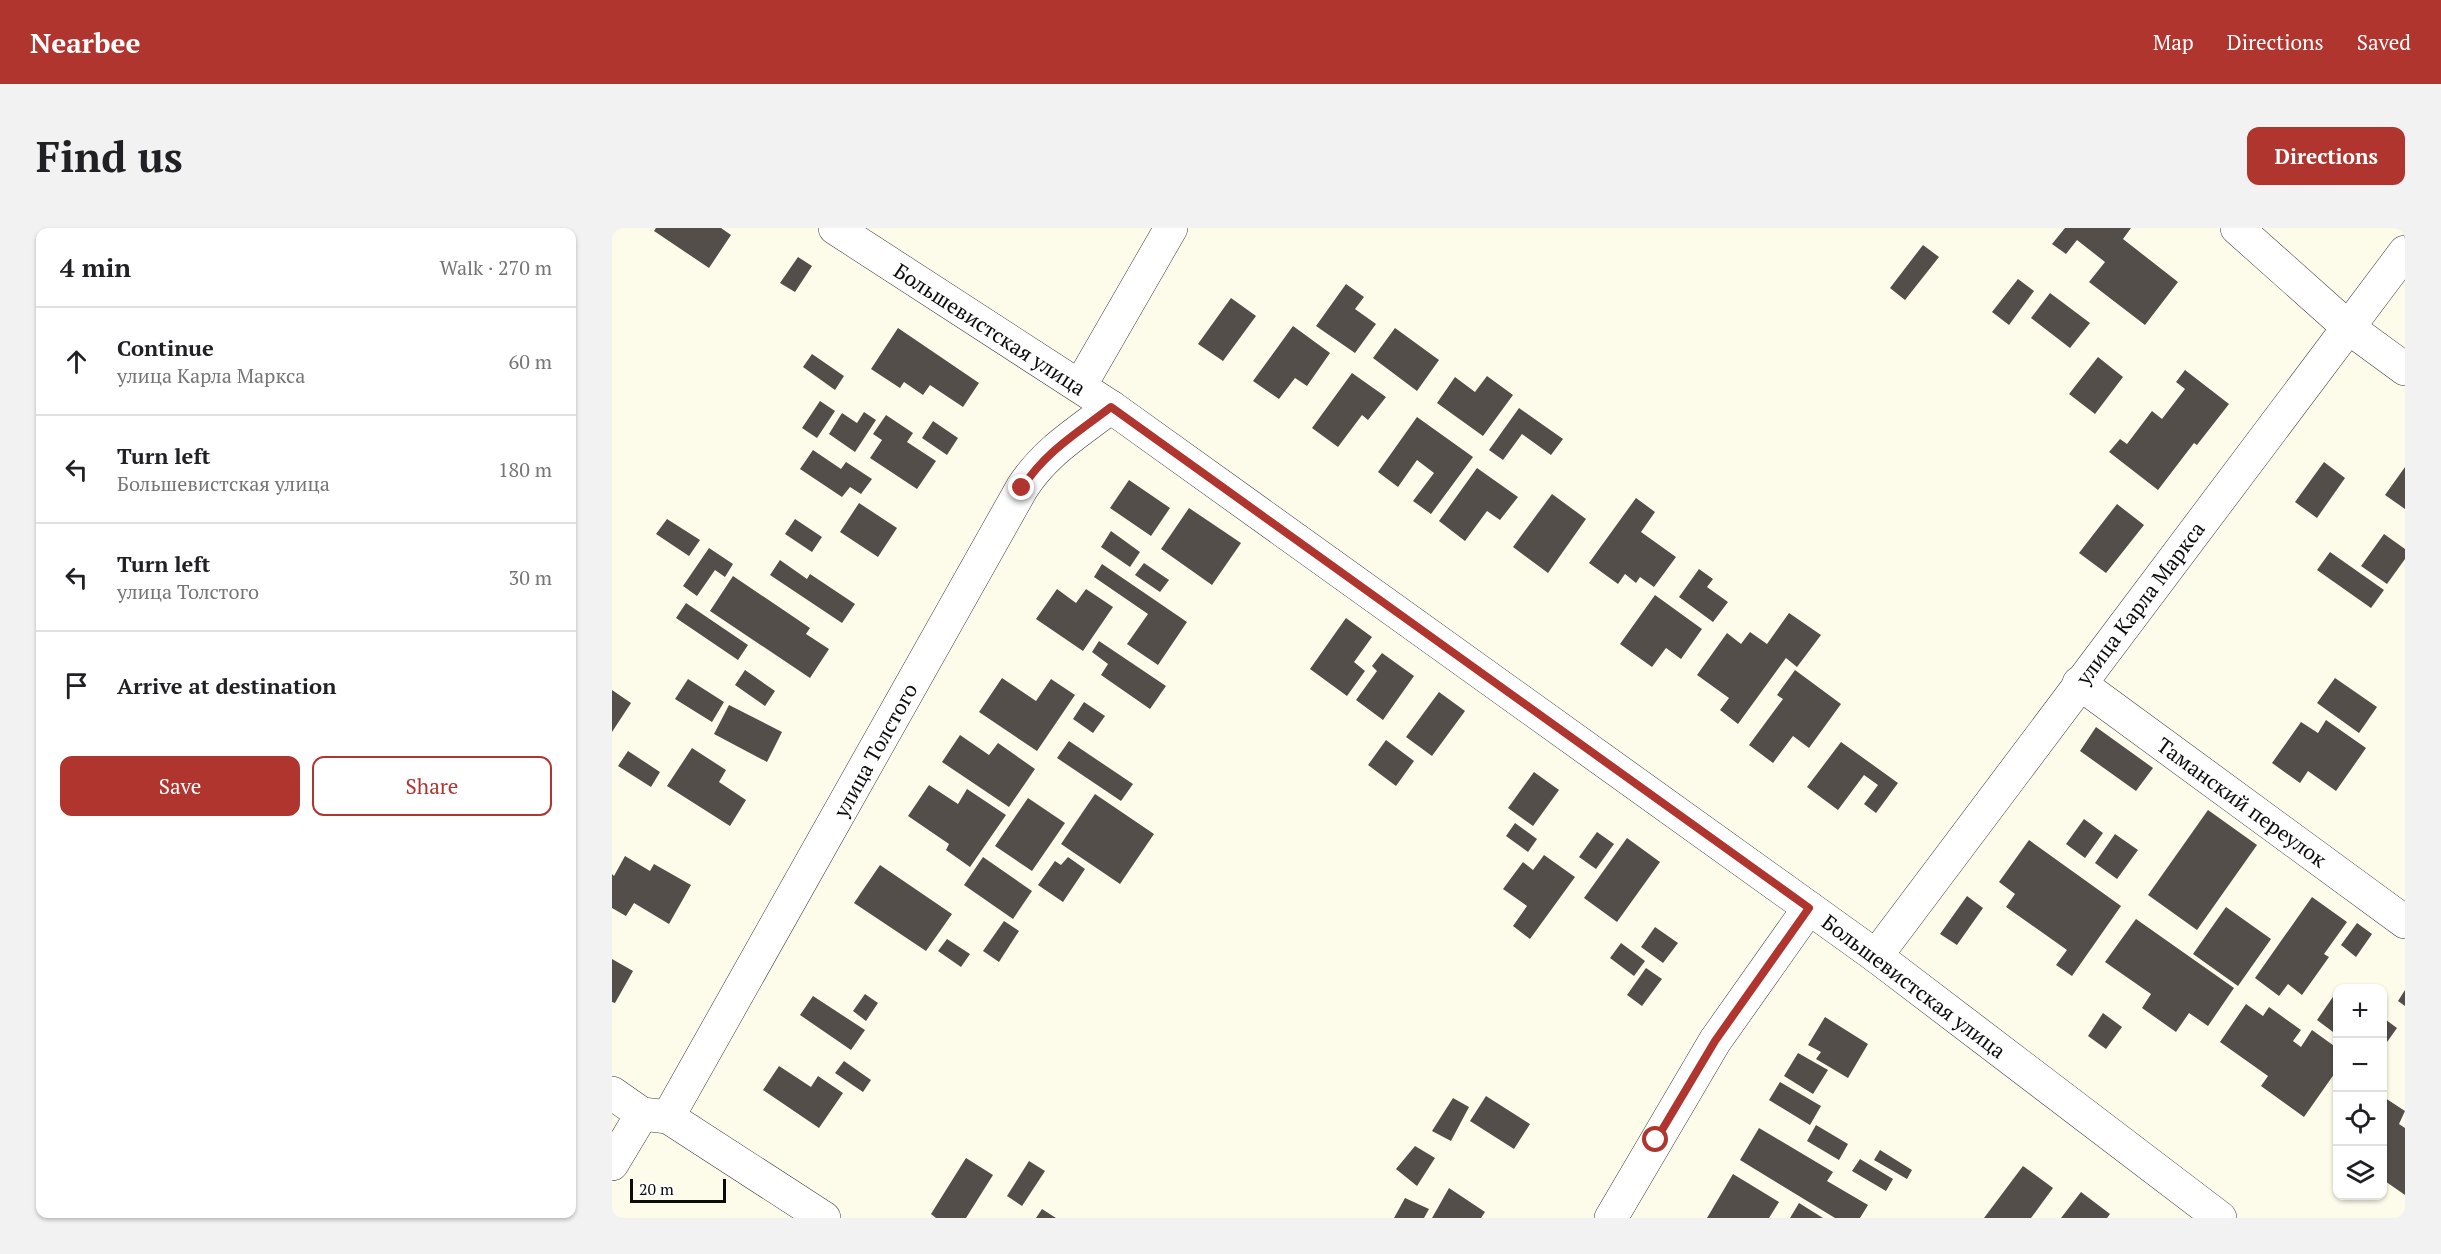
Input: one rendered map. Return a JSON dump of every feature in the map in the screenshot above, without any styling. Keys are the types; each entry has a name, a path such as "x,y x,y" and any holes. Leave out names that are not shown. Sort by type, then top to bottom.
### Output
{"street":[{"name":"Большевистская улица","path":"834,228 1111,407 1876,956 2220,1218"},
{"path":"1080,386 1171,228"},
{"path":"2237,228 2349,328 2405,369"},
{"name":"улица Карла Маркса","path":"1876,956 2405,252"},
{"name":"улица Толстого","path":"612,1164 655,1116 1035,467 1111,407"},
{"name":"Таманский переулок","path":"2079,683 2405,922"},
{"path":"1611,1218 1715,1041 1809,908"},
{"path":"612,1093 655,1116 825,1218"}],"building":[{"path":"656,228 721,228 731,235 709,268 654,231"},
{"path":"2065,228 2131,228 2123,239 2178,282 2145,325 2089,282 2105,262 2077,240 2066,254 2052,244"},
{"path":"1923,245 1939,257 1905,300 1890,288"},
{"path":"798,257 812,266 795,292 780,283"},
{"path":"2018,279 2034,291 2009,325 1992,312"},
{"path":"1346,284 1364,297 1355,309 1376,324 1355,353 1316,326"},
{"path":"2050,293 2090,323 2070,348 2031,318"},
{"path":"1231,298 1256,316 1223,361 1198,344"},
{"path":"1293,326 1330,353 1307,386 1295,378 1279,399 1253,381"},
{"path":"898,328 979,383 963,407 930,385 923,395 904,382 900,388 871,369"},
{"path":"1395,328 1439,360 1417,391 1373,358"},
{"path":"812,354 844,376 835,390 803,367"},
{"path":"2098,357 2123,377 2095,414 2069,394"},
{"path":"2185,370 2229,404 2197,445 2194,443 2158,490 2109,452 2120,439 2127,444 2152,411 2162,419 2185,389 2176,382"},
{"path":"1352,373 1386,397 1368,420 1362,415 1338,447 1312,428"},
{"path":"1487,376 1513,395 1483,436 1437,403 1455,377 1475,392"},
{"path":"820,401 835,411 817,438 802,428"},
{"path":"1519,408 1563,439 1551,455 1522,434 1503,460 1489,450"},
{"path":"864,412 876,420 855,452 829,434 842,413 857,423"},
{"path":"886,415 913,433 907,442 936,461 917,489 870,458 882,440 873,434"},
{"path":"1417,417 1473,457 1431,514 1413,501 1434,473 1417,460 1398,487 1378,472"},
{"path":"933,421 958,438 947,455 922,438"},
{"path":"813,450 841,469 846,462 872,479 861,494 850,487 842,497 800,469"},
{"path":"2324,462 2345,478 2317,518 2295,502"},
{"path":"2405,467 2405,509 2385,495"},
{"path":"1477,468 1518,497 1500,520 1487,511 1465,541 1439,521"},
{"path":"1129,480 1170,508 1151,536 1110,508"},
{"path":"1552,494 1586,519 1548,573 1513,547"},
{"path":"1636,498 1655,512 1641,532 1676,557 1654,587 1640,577 1636,583 1625,574 1618,584 1589,563"},
{"path":"859,503 897,528 878,557 840,532"},
{"path":"2117,504 2144,525 2106,573 2079,553"},
{"path":"1189,508 1241,543 1212,585 1161,549"},
{"path":"667,519 700,540 689,556 656,534"},
{"path":"795,519 822,537 812,552 785,534"},
{"path":"1111,531 1140,552 1130,567 1101,547"},
{"path":"2384,534 2405,549 2405,559 2387,584 2361,566"},
{"path":"709,548 733,564 725,577 715,570 697,596 683,586"},
{"path":"2330,552 2384,590 2371,608 2317,570"},
{"path":"780,560 807,579 810,574 855,604 842,623 770,575"},
{"path":"1144,563 1169,580 1160,592 1135,575"},
{"path":"1102,564 1187,622 1158,665 1127,644 1148,614 1094,577"},
{"path":"1699,569 1713,579 1707,587 1728,602 1713,622 1679,597"},
{"path":"733,576 810,628 806,634 829,649 810,678 710,611"},
{"path":"1057,589 1076,603 1086,589 1113,607 1083,651 1036,619"},
{"path":"1655,595 1702,629 1681,659 1666,648 1652,667 1620,644"},
{"path":"686,603 748,645 738,660 676,618"},
{"path":"1789,613 1821,635 1797,667 1786,658 1738,724 1720,710 1729,698 1697,675 1727,633 1741,644 1750,632 1767,644"},
{"path":"1346,618 1372,637 1354,662 1365,671 1347,696 1310,669"},
{"path":"1099,641 1166,686 1150,709 1101,675 1108,664 1092,652"},
{"path":"1382,653 1414,676 1383,720 1356,700 1377,671 1372,666"},
{"path":"745,670 775,691 765,706 735,685"},
{"path":"1795,670 1841,704 1809,748 1793,736 1773,763 1749,745 1783,699 1777,695"},
{"path":"1002,678 1036,701 1051,679 1075,695 1037,751 979,712"},
{"path":"2335,678 2377,707 2359,733 2317,703"},
{"path":"688,679 724,702 712,722 675,699"},
{"path":"612,690 631,703 612,732"},
{"path":"1439,692 1465,711 1432,756 1406,737"},
{"path":"1084,702 1105,716 1093,733 1073,719"},
{"path":"729,705 782,732 767,762 714,734"},
{"path":"2326,720 2366,748 2336,791 2308,771 2300,783 2272,763 2301,722 2318,733"},
{"path":"2096,727 2153,768 2136,791 2080,751"},
{"path":"960,735 989,755 998,743 1035,769 1009,807 942,762"},
{"path":"1386,740 1414,761 1396,786 1368,765"},
{"path":"1069,741 1133,784 1121,801 1057,758"},
{"path":"1841,742 1898,783 1876,813 1864,804 1878,785 1864,775 1838,810 1807,787"},
{"path":"692,748 726,770 719,782 746,800 730,826 667,786"},
{"path":"628,751 660,772 651,787 618,766"},
{"path":"1534,772 1559,790 1533,826 1508,808"},
{"path":"929,785 958,804 967,789 1006,815 970,867 946,850 949,844 908,816"},
{"path":"1095,794 1154,834 1120,884 1061,844"},
{"path":"1028,798 1065,823 1032,871 995,846"},
{"path":"2208,810 2257,845 2197,930 2148,895"},
{"path":"2084,819 2103,833 2085,858 2066,844"},
{"path":"1515,823 1537,839 1528,852 1506,836"},
{"path":"1597,832 1614,844 1596,869 1579,857"},
{"path":"2115,834 2138,850 2117,879 2095,863"},
{"path":"1627,838 1660,862 1617,922 1584,898"},
{"path":"2029,840 2121,906 2072,976 2056,965 2067,950 2006,907 2015,894 1999,882"},
{"path":"1544,855 1575,877 1530,939 1513,926 1527,906 1503,889 1523,862 1533,870"},
{"path":"625,856 650,871 654,864 691,885 669,924 634,903 626,916 612,908 612,874 614,876"},
{"path":"983,857 1032,891 1013,919 964,885"},
{"path":"1068,857 1085,869 1063,902 1038,885 1055,861 1061,865"},
{"path":"880,865 952,914 926,951 854,903"},
{"path":"1967,896 1983,908 1957,945 1940,934"},
{"path":"2312,897 2347,922 2324,954 2329,957 2302,995 2288,984 2279,996 2255,978"},
{"path":"2226,907 2271,939 2238,986 2193,954"},
{"path":"2136,919 2234,988 2208,1026 2189,1013 2176,1032 2142,1008 2151,994 2105,962"},
{"path":"1004,921 1019,931 999,962 983,951"},
{"path":"2357,923 2372,934 2356,957 2341,945"},
{"path":"1655,927 1678,943 1663,963 1641,947"},
{"path":"947,939 970,954 961,967 938,951"},
{"path":"1621,943 1645,961 1634,976 1610,958"},
{"path":"612,959 633,971 615,1003 612,1002"},
{"path":"1646,968 1662,979 1642,1006 1627,995"},
{"path":"2405,990 2405,1006 2398,1001"},
{"path":"865,994 878,1003 866,1021 853,1011"},
{"path":"813,996 865,1030 851,1050 800,1015"},
{"path":"2333,997 2333,1032 2317,1020"},
{"path":"2246,1004 2263,1016 2269,1007 2301,1030 2293,1041 2301,1047 2312,1030 2333,1045 2333,1076 2304,1117 2261,1086 2268,1076 2220,1042"},
{"path":"2103,1013 2122,1027 2106,1049 2088,1036"},
{"path":"1825,1017 1868,1044 1848,1078 1816,1059 1821,1052 1808,1045"},
{"path":"2387,1021 2397,1028 2387,1042"},
{"path":"1798,1053 1828,1070 1813,1094 1784,1076"},
{"path":"844,1061 871,1080 863,1092 835,1073"},
{"path":"779,1066 811,1087 818,1076 843,1093 819,1128 763,1090"},
{"path":"1780,1082 1821,1106 1810,1125 1769,1100"},
{"path":"1486,1096 1530,1124 1514,1149 1470,1121"},
{"path":"1453,1098 1469,1107 1451,1141 1432,1131"},
{"path":"2387,1099 2405,1111 2399,1124 2405,1128 2405,1195 2387,1182"},
{"path":"1816,1125 1848,1144 1839,1160 1807,1141"},
{"path":"1759,1128 1833,1172 1827,1181 1868,1205 1860,1218 1835,1218 1740,1160"},
{"path":"1415,1146 1435,1158 1417,1186 1396,1169"},
{"path":"1880,1150 1912,1170 1907,1179 1874,1160"},
{"path":"966,1158 993,1175 966,1218 936,1218 931,1214"},
{"path":"1860,1159 1893,1179 1886,1191 1852,1171"},
{"path":"1029,1161 1045,1171 1022,1206 1007,1196"},
{"path":"2023,1166 2053,1188 2031,1218 1984,1218"},
{"path":"1733,1174 1779,1202 1769,1218 1707,1218"},
{"path":"1449,1188 1485,1212 1481,1218 1432,1218"},
{"path":"2081,1192 2110,1214 2107,1218 2061,1218"},
{"path":"1405,1198 1429,1209 1424,1218 1394,1218"},
{"path":"1799,1203 1823,1218 1790,1218"},
{"path":"1042,1209 1056,1218 1036,1218"}],"route":[{"path":"1022,488 1035,467 1047,456 1111,407 1809,908 1715,1041 1656,1140"}]}
